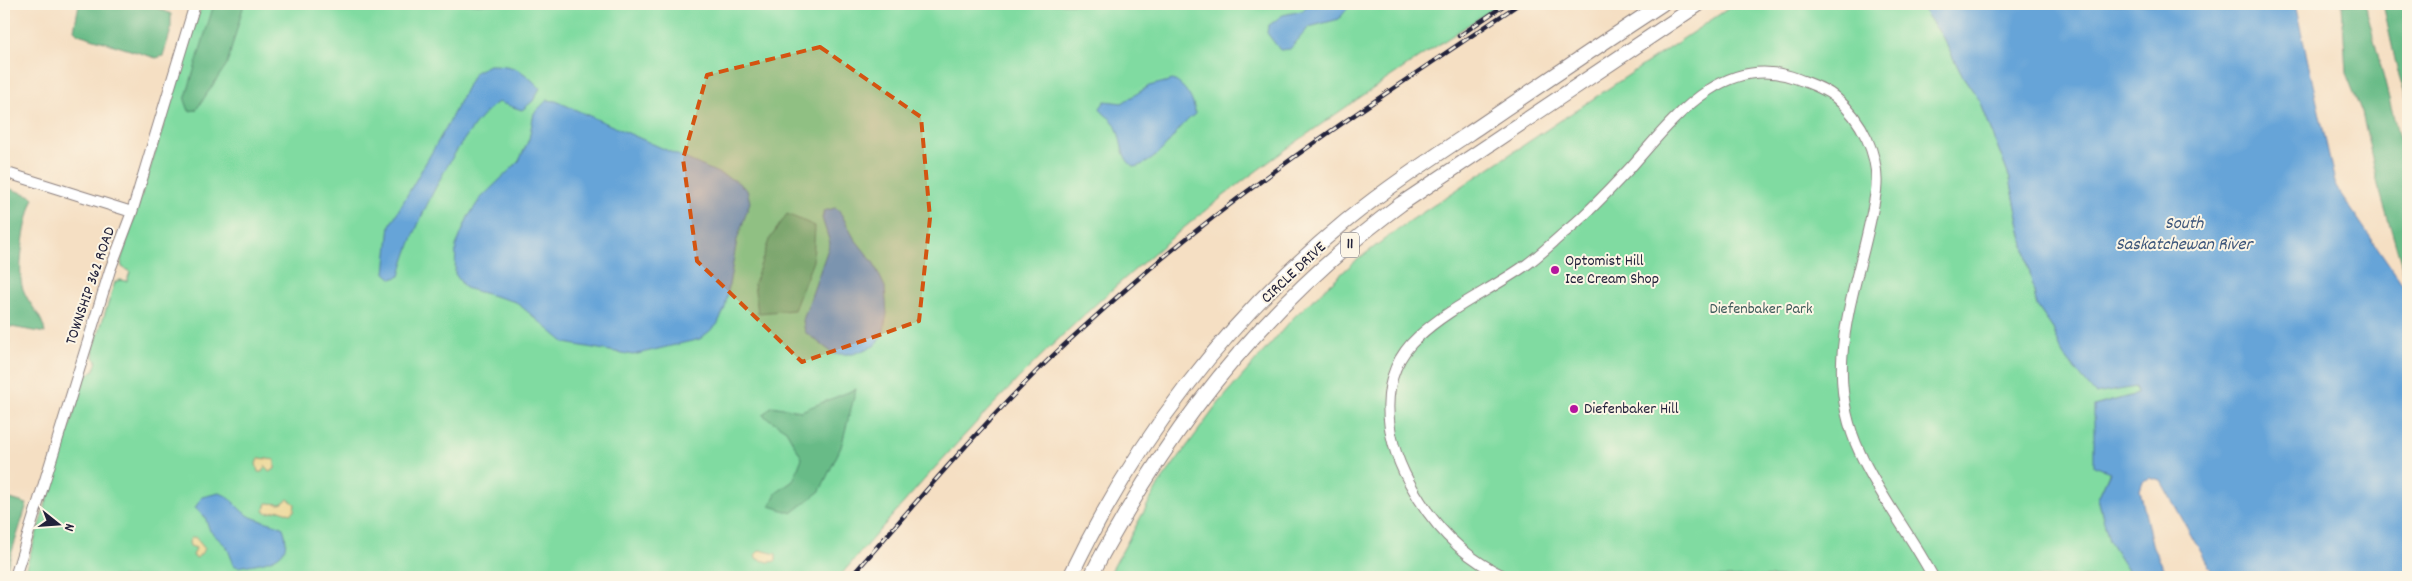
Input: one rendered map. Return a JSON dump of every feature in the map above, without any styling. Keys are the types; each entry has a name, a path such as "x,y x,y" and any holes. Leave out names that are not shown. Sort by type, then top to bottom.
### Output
{"highway":[{"name":"CIRCLE DRIVE","path":"1070,577 1118,488 1172,404 1204,363 1280,281 1346,221 1396,183 1662,4"},
{"name":"CIRCLE DRIVE","path":"1091,577 1114,533 1176,435 1258,332 1310,278 1369,228 1402,204 1699,4"},
{"path":"1099,577 1111,551 1114,533"}],"street":[{"name":"TOWNSHIP 362 ROAD","path":"15,577 99,305 132,212 195,4"},
{"path":"1506,577 1482,566 1449,538 1431,518 1403,471 1394,447 1387,400 1401,357 1418,337 1465,303 1526,265 1579,221 1684,108 1723,81 1770,72 1786,74 1818,86 1834,96 1856,119 1865,134 1871,150 1877,181 1876,191 1846,316 1842,351 1842,393 1847,420 1860,454 1933,577"},
{"path":"4,172 132,212"}],"highlighted area":[{"path":"820,47 921,117 930,218 919,321 802,362 697,261 683,159 707,75"}],"green space":[{"path":"115,3 139,5 171,14 171,30 163,56 156,58 78,34 74,30 79,4"},
{"path":"202,4 1500,4 1298,141 1222,197 1151,256 1083,316 1019,378 927,476 839,577 23,577 85,377 94,370 97,361 93,350 115,282 120,280 127,281 130,272 122,267 121,260"},
{"path":"214,4 244,4 227,64 196,110 189,111 185,100"},
{"name":"Diefenbaker Park","path":"1735,4 1919,4 1942,36 1962,75 1980,101 2010,179 2037,306 2053,329 2063,355 2136,387 2137,394 2094,406 2110,471 2098,498 2109,541 2132,577 1108,577 1159,484 1218,404 1294,317 1352,264 1398,229"},
{"path":"2342,4 2365,4 2398,134 2408,163 2408,287 2378,185 2362,113 2346,73"},
{"path":"2383,4 2408,4 2408,104 2397,69"},
{"path":"4,187 34,198 23,244 21,281 26,295 42,321 45,333 6,326 9,343 4,348"},
{"path":"787,214 815,226 813,261 794,310 758,313 754,284 769,240"},
{"path":"856,389 841,447 820,491 792,513 770,506 776,493 793,481 802,458 786,430 763,415 772,406 801,411"},
{"path":"4,497 27,504 4,577"}],"sand":[{"path":"260,458 275,460 275,469 269,472 266,466 263,472 258,472 256,463"},
{"path":"288,499 295,504 294,511 290,514 280,510 268,513 264,511 267,503 281,504"},
{"path":"195,537 205,549 197,558 193,556 196,548 190,546 189,542 191,538"},
{"path":"760,550 776,554 776,561 769,562 757,559 755,555"}],"water":[{"path":"1309,4 1351,4 1339,19 1309,27 1290,49 1280,50 1267,33 1268,26 1283,15 1302,11"},
{"name":"South Saskatchewan River","path":"1919,4 2295,4 2336,187 2408,292 2408,577 2215,577 2161,481 2150,478 2143,481 2140,490 2153,548 2169,577 2132,577 2109,541 2098,498 2110,472 2094,466 2094,406 2137,394 2136,387 2095,394 2063,355 2053,329 2037,306 2010,179 1980,101 1962,75 1942,36"},
{"path":"489,65 506,66 518,70 540,88 533,101 522,110 498,102 483,115 468,134 438,182 414,233 400,276 392,279 385,273 390,225 448,124 474,73"},
{"path":"1173,80 1182,86 1188,94 1195,109 1195,114 1153,159 1134,167 1129,163 1123,152 1117,128 1100,108 1105,101 1122,103 1149,86"},
{"path":"547,100 556,101 736,181 747,190 750,202 737,240 725,308 717,325 700,339 633,355 565,343 516,302 465,288 455,274 456,246 468,217 480,199 519,161 529,139 534,113"},
{"path":"835,208 839,210 854,238 873,262 885,287 887,314 883,335 874,346 853,354 834,354 805,332 803,320 830,243 822,218 824,211"},
{"path":"219,493 231,499 251,517 283,528 286,539 285,548 281,554 266,561 238,567 234,565 227,547 210,531 205,517 195,508 202,497"}],"railway":[{"path":"1459,36 1506,4"},
{"path":"851,577 988,422 1036,372 1057,351 1170,251 1218,213 1317,141 1519,4"}],"place":[{"name":"Optomist Hill Ice Cream Shop","path":"1555,270"},
{"name":"Diefenbaker Hill","path":"1574,409"}]}
